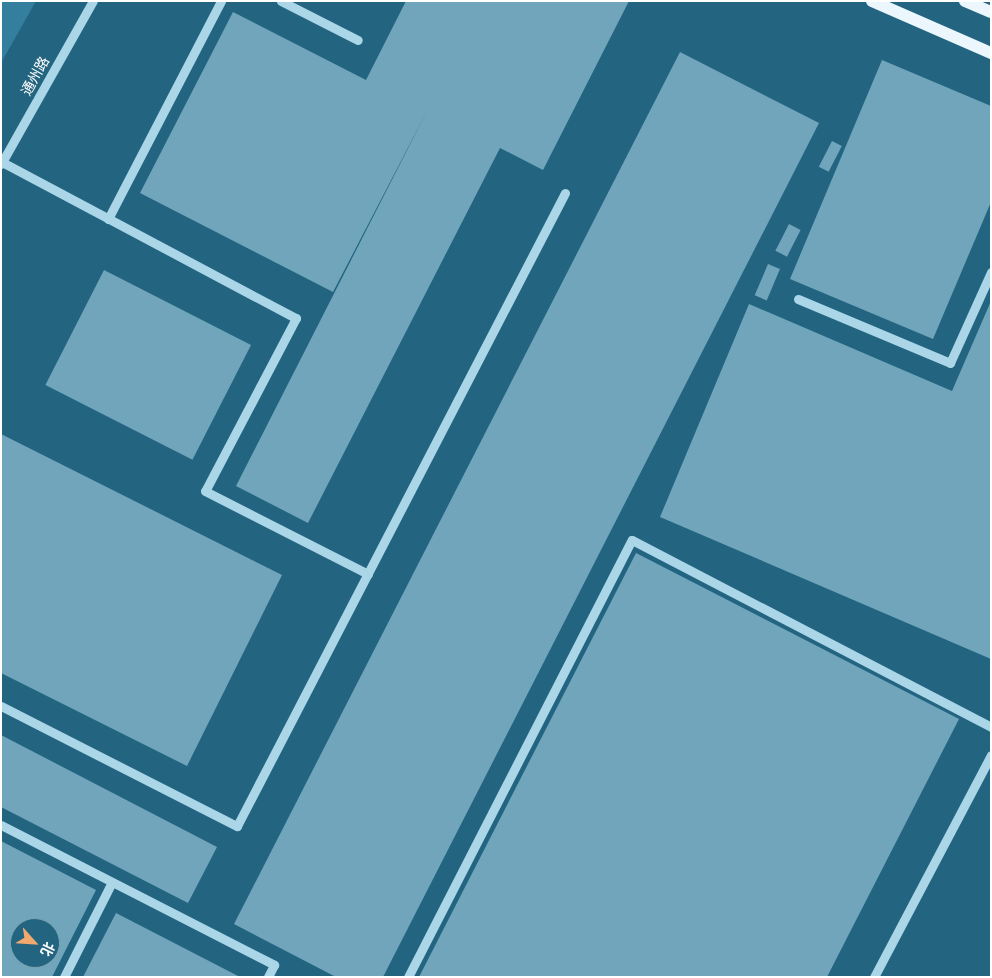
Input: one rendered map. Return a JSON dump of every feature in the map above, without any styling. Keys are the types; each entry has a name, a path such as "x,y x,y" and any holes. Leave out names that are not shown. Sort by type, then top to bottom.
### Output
{"main road":[{"path":"872,1 991,52"},
{"path":"965,1 991,12"}],"street":[{"name":"通州路","path":"2,163 93,1"},
{"path":"108,219 221,1"},
{"path":"281,1 358,40"},
{"path":"2,163 296,318 205,491 368,574"},
{"path":"1,706 237,826 565,193"},
{"path":"798,299 950,363 991,272"},
{"path":"408,977 632,540 991,727"},
{"path":"874,977 991,755"},
{"path":"1,825 274,965 268,977"},
{"path":"64,977 112,882"}],"shaded area":[{"path":"1,1 36,1 1,63"}],"building":[{"path":"406,1 629,1 543,170 500,148 308,523 236,486 427,111 333,292 140,193 233,12 366,80"},
{"path":"680,52 819,123 383,977 336,977 234,924"},
{"path":"882,60 991,106 991,202 933,339 790,279"},
{"path":"832,141 842,146 829,172 819,167"},
{"path":"789,224 801,230 787,257 775,251"},
{"path":"768,264 780,269 767,300 755,295"},
{"path":"104,270 251,345 192,460 45,385"},
{"path":"991,301 991,659 660,517 749,304 952,391"},
{"path":"1,434 282,575 187,766 1,673"},
{"path":"636,553 959,719 827,977 419,977"},
{"path":"1,735 217,847 188,903 1,807"},
{"path":"1,841 96,890 60,961 60,918 10,918 10,968 57,968 52,977 1,977"},
{"path":"116,913 240,977 83,977"}]}
